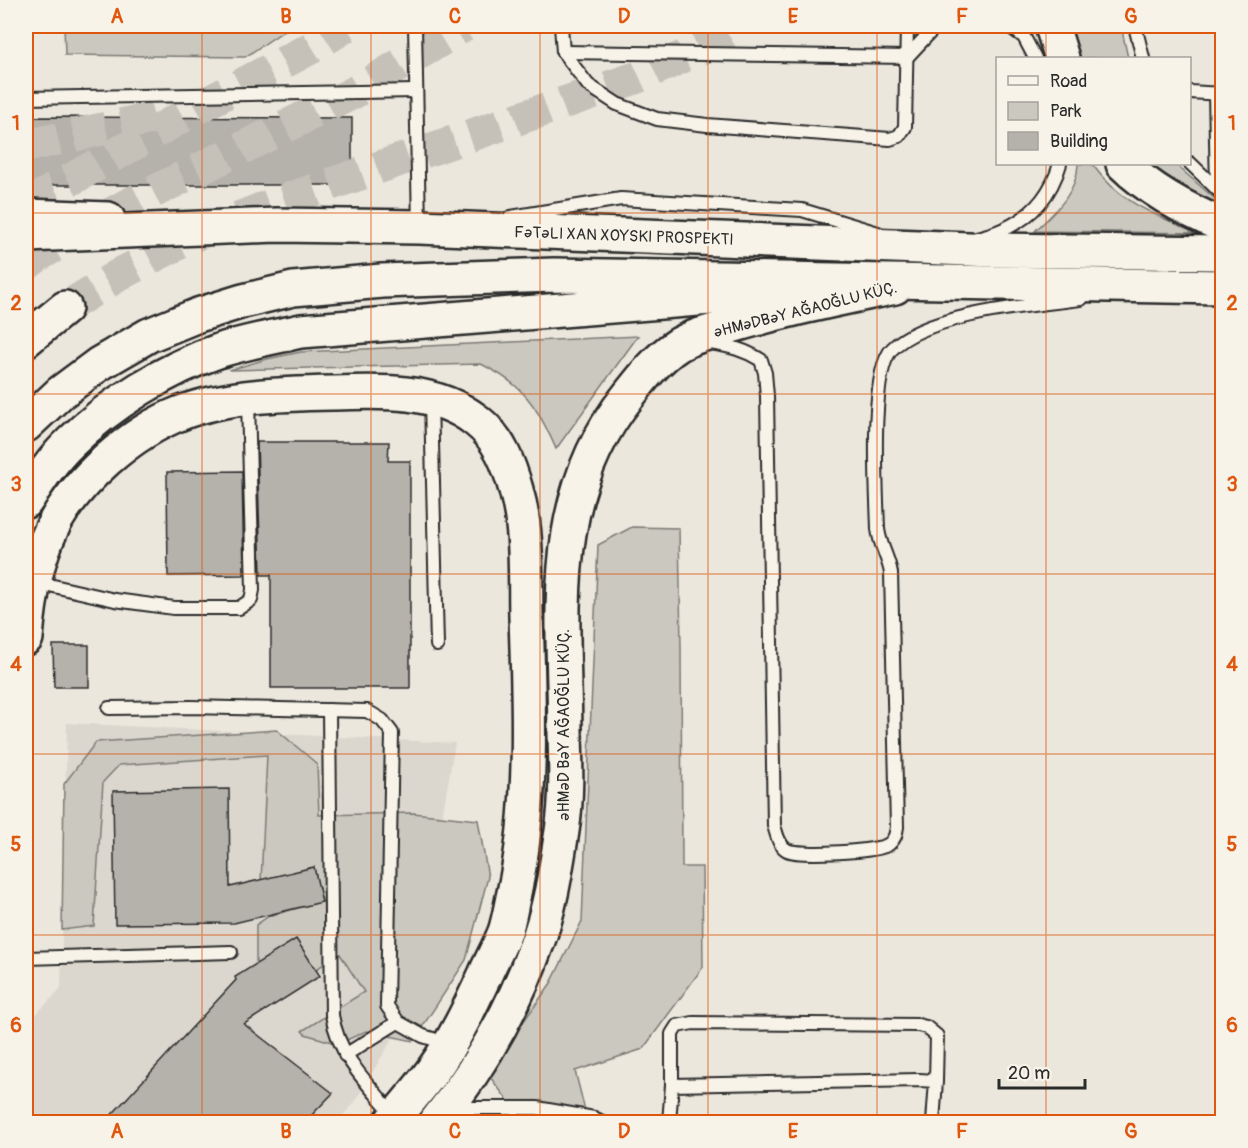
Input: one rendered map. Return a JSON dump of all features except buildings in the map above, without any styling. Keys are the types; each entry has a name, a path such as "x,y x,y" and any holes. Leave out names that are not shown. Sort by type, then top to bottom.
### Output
{"street":[{"path":"1052,26 1062,57"},
{"path":"1124,165 1170,201 1222,225"},
{"path":"26,216 277,225"},
{"name":"FƏTƏLI XAN XOYSKI PROSPEKTI","path":"26,235 277,225 433,228 929,248 1222,253"},
{"path":"26,425 60,393 99,364 148,335 198,315 293,289 382,281 554,275 1222,287"},
{"path":"26,501 45,472 69,444 93,422 125,400 155,380 189,363 221,350 264,339 301,332 922,281"},
{"name":"ƏHMƏDBƏY AĞAOĞLU KÜÇ.","path":"688,339 761,317 922,281"},
{"path":"26,340 65,309"},
{"name":"ƏHMƏD BƏY AĞAOĞLU KÜÇ.","path":"442,1115 466,1084 498,1033 537,945 555,876 563,827 566,767 565,557 569,522 576,494 596,445 612,416 663,356 688,339"},
{"path":"26,638 40,556 53,525 79,489 119,450 143,432 179,414 248,398 291,394 401,393 431,398 461,411 478,421 502,451 510,470 522,517 527,655 527,776 519,872 505,931 465,1017 435,1068 393,1120"}],"lane":[{"path":"415,26 416,91 433,228"},
{"path":"561,26 563,52 588,86 617,104 657,119 890,140 899,136 904,127 908,57 907,26"},
{"path":"563,52 908,57 936,26"},
{"path":"1009,26 1024,37 1034,57"},
{"path":"1136,26 1143,57"},
{"path":"26,98 416,91"},
{"path":"1191,92 1219,94 1220,192"},
{"path":"1191,164 1220,192"},
{"path":"929,248 985,236 1006,228 1044,199 1055,181 1060,165"},
{"path":"688,339 736,347 761,360 765,373 774,826 778,841 788,850 796,851 865,851 888,845 895,838 897,827 891,573 889,561 880,545 878,507 877,399 882,370 891,349 910,336 941,323 996,310 1172,286"},
{"path":"34,582 116,600 174,608 239,608 251,600 254,590 248,398"},
{"path":"431,398 437,645"},
{"path":"109,708 191,707 367,711 382,720 392,733 387,1006 398,1022 423,1036 449,1044"},
{"path":"329,710 334,1032 345,1055 393,1120"},
{"path":"26,958 231,952"},
{"path":"345,1055 398,1022"},
{"path":"669,1122 672,1034 677,1026 693,1023 918,1025 926,1027 937,1036 933,1122"},
{"path":"672,1085 936,1081"},
{"path":"442,1115 537,1108 594,1118 602,1122"}],"shaded area":[{"path":"67,723 455,743 408,1013 354,1103 337,1122 26,1122 28,1023 61,988"}],"green space":[{"path":"64,26 291,26 245,57 65,55"},
{"path":"1067,26 1121,26 1128,57 1076,57"},
{"path":"1078,165 1093,165 1114,189 1139,206 1198,233 1035,231 1064,201 1077,174"},
{"path":"1148,165 1176,165 1222,205 1222,209 1168,181"},
{"path":"638,336 556,449 543,421 528,398 508,380 481,364 229,370 301,352"},
{"path":"632,527 679,528 682,867 702,867 703,967 643,1049 575,1071 588,1122 524,1122 487,1073 551,983 582,921 598,545"},
{"path":"277,730 317,764 319,815 413,813 478,820 488,877 466,960 413,1041 366,1031 338,1044 305,1034 302,1031 364,992 340,954 278,993 256,985 256,925 269,916 321,902 261,882 267,755 119,765 103,782 94,926 62,930 64,784 96,742"}],"tunnel":[{"path":"26,205 203,105 311,48 346,26"},
{"path":"26,265 39,255 125,206 355,92 463,26"},
{"path":"65,308 122,273 195,235 274,204 638,77 702,48 736,26"},
{"path":"26,146 160,116"}]}
